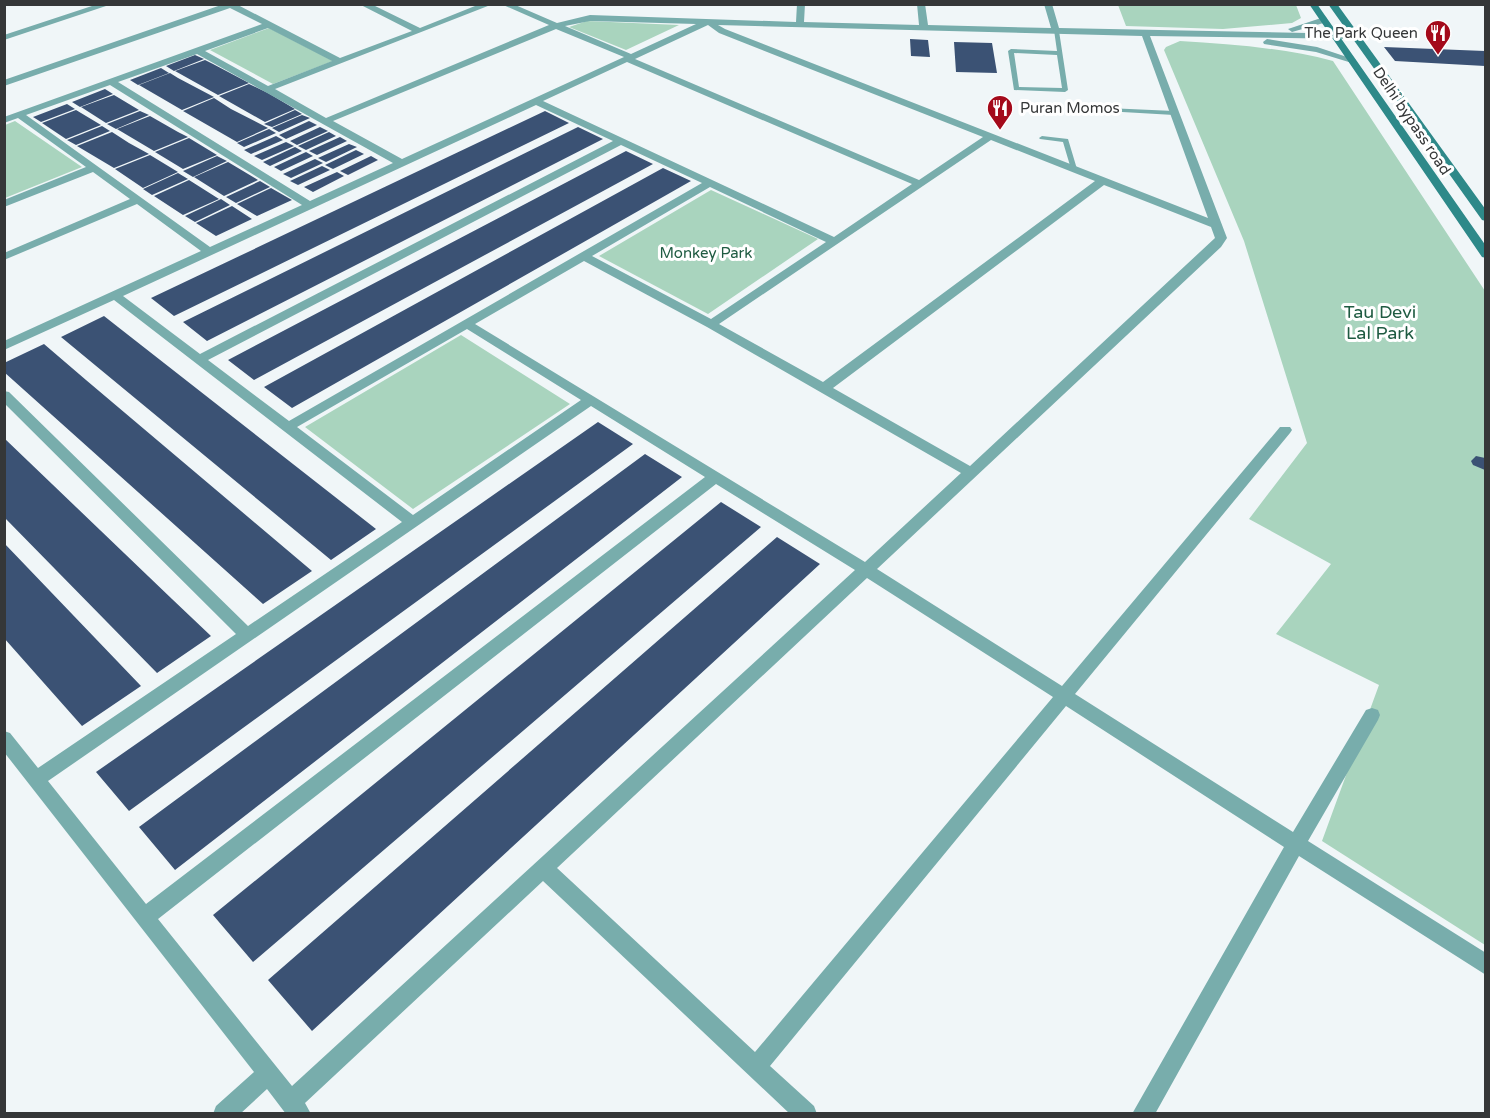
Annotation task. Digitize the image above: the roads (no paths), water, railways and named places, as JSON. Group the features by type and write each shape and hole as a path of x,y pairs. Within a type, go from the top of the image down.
{"main road":[{"name":"Delhi bypass road","path":"1313,4 1485,255"},
{"name":"Delhi bypass road","path":"1332,4 1485,218"}],"street":[{"path":"4,38 108,4"},
{"path":"363,4 420,31"},
{"path":"268,89 489,4"},
{"path":"505,4 920,184"},
{"path":"800,24 801,4"},
{"path":"921,4 924,28"},
{"path":"1048,4 1056,31"},
{"path":"4,83 230,5 341,62"},
{"path":"326,121 555,26 590,18 1357,40"},
{"path":"1249,37 1324,20"},
{"path":"4,346 708,22"},
{"path":"708,22 722,31 1216,225"},
{"path":"4,120 268,24"},
{"path":"4,738 296,1108 543,868 1217,245 1221,238 1145,33"},
{"path":"1249,37 1317,50 1352,60"},
{"path":"197,50 401,163"},
{"path":"111,81 309,205"},
{"path":"535,101 834,241"},
{"path":"20,115 210,251"},
{"path":"711,324 991,136"},
{"path":"199,359 621,141"},
{"path":"4,204 94,168"},
{"path":"824,388 1103,180"},
{"path":"288,428 710,183"},
{"path":"4,257 138,200"},
{"path":"584,256 711,324 970,472"},
{"path":"115,295 412,522"},
{"path":"467,324 865,569 1485,965"},
{"path":"4,395 247,635"},
{"path":"37,779 591,400"},
{"path":"756,1067 1285,430"},
{"path":"145,917 715,477"},
{"path":"1143,1113 1295,845 1372,715"},
{"path":"543,868 806,1113"},
{"path":"224,1113 268,1073"}],"lane":[{"path":"1056,31 1065,90 1017,89 1011,51 1059,53"},
{"path":"1107,110 1174,113"},
{"path":"1042,138 1066,140 1074,169"}],"place":[{"name":"The Park Queen","path":"1438,56"},
{"name":"Puran Momos","path":"1000,131"}],"park label":[{"name":"Monkey Park","path":"706,253"},
{"name":"Tau Devi Lal Park","path":"1380,322"}]}
